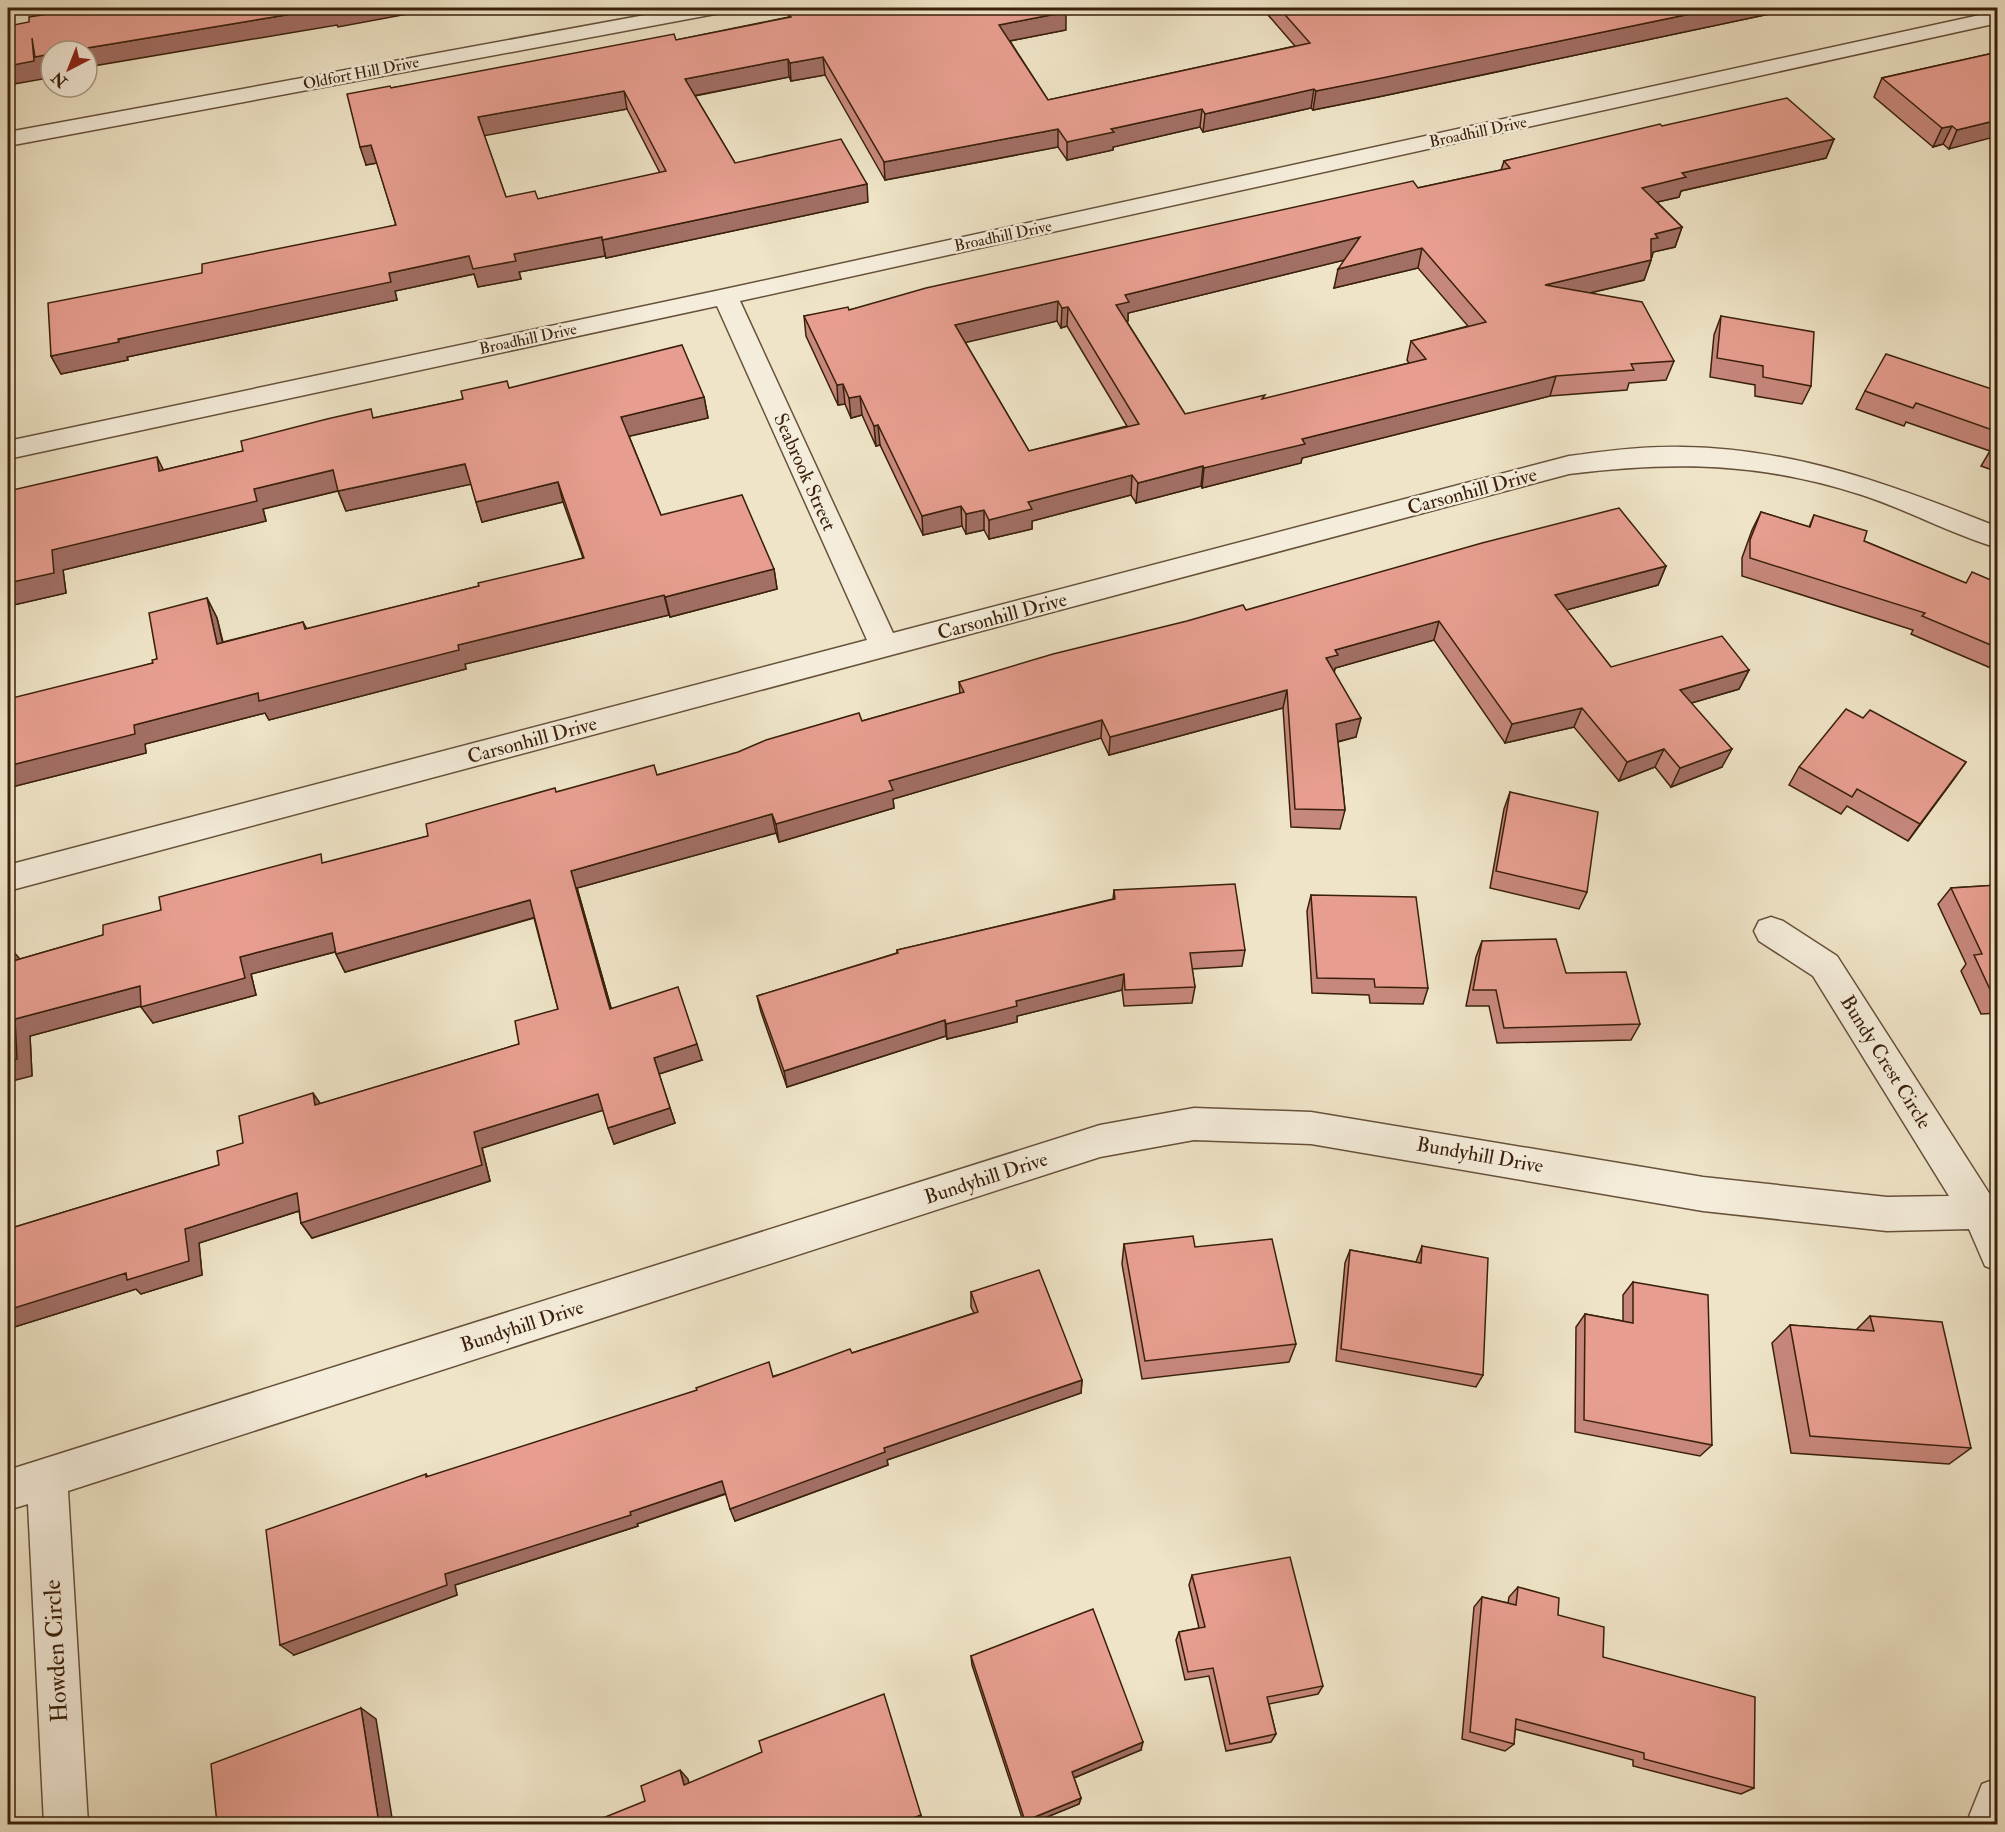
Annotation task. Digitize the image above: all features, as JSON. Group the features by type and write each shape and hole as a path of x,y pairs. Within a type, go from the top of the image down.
{"street":[{"name":"Oldfort Hill Drive","path":"8,139 715,8"},
{"name":"Broadhill Drive","path":"8,450 725,297 1998,17"},
{"name":"Seabrook Street","path":"725,297 885,647"},
{"name":"Carsonhill Drive","path":"8,878 1569,465 1635,458 1695,456 1765,462 1837,478 1898,497 1998,538"},
{"name":"Bundy Crest Circle","path":"1771,931 1825,966 1989,1210 1998,1254"},
{"name":"Bundyhill Drive","path":"8,1490 1100,1142 1194,1124 1311,1128 1703,1194 1793,1205 1887,1214 1989,1210"},
{"name":"Howden Circle","path":"47,1477 66,1824"},
{"path":"1988,1824 1998,1800"}],"building":[{"path":"86,8 328,8 99,46 99,39 39,39 39,56 35,57 32,38 34,61 8,66 8,26 29,22 29,17"},
{"path":"812,8 1063,8 1066,12 999,25 1048,100 1310,43 1279,8 1719,8 1382,78 1316,91 1314,89 1205,114 1202,109 1111,129 1114,132 1067,142 1058,129 884,162 823,57 790,63 788,59 685,79 735,163 841,139 867,184 602,240 602,237 514,254 516,261 473,269 469,256 389,273 391,282 118,339 119,342 51,356 48,303 202,273 202,264 396,225 371,145 360,147 347,94 390,86 391,88 674,34 676,40 791,17 788,12","holes":["624,91 666,171 538,199 535,191 506,197 478,117"]},
{"path":"1998,52 1998,120 1957,130 1952,126 1942,128 1882,78"},
{"path":"1787,98 1834,139 1682,173 1686,177 1642,188 1682,227 1655,234 1658,238 1651,239 1651,260 1545,285 1642,302 1674,361 1631,364 1634,370 1556,376 1302,439 1305,444 1204,468 1203,466 1138,483 1132,475 1028,502 1032,509 989,520 984,510 966,514 961,506 922,516 878,425 874,426 860,396 849,398 843,384 837,385 804,316 848,307 849,310 926,288 1413,181 1418,188 1510,168 1504,161 1660,124 1662,126","holes":["1360,237 1338,269 1422,248 1486,322 1411,341 1426,359 1262,399 1265,395 1185,414 1116,305 1129,302 1125,295","1058,301 1062,308 1068,307 1139,424 1029,451 955,325"]},
{"path":"1721,316 1814,332 1811,386 1763,377 1763,366 1717,358"},
{"path":"682,345 704,397 621,417 661,515 742,495 774,569 458,645 459,650 259,701 258,693 134,725 135,734 8,766 8,704 12,703 12,698 153,663 152,660 157,659 149,613 207,598 217,644 303,622 305,629 479,586 478,583 584,558 558,482 476,502 465,464 338,491 333,470 254,489 257,501 52,550 54,573 8,583 8,491 157,457 159,471 243,451 241,441 327,419 371,409 373,418 463,399 461,391 507,381 509,388"},
{"path":"1886,354 1998,391 1998,432 1916,403 1913,408 1865,391"},
{"path":"1998,438 1998,450 1992,448"},
{"path":"1619,508 1666,566 1555,595 1611,667 1722,636 1749,670 1680,690 1732,749 1680,768 1664,749 1627,762 1582,708 1512,724 1439,621 1335,650 1338,655 1326,658 1361,718 1336,724 1345,810 1295,809 1287,690 1110,737 1102,720 889,781 893,790 776,824 772,814 571,871 610,1009 678,987 697,1044 654,1058 670,1108 608,1128 598,1094 474,1132 482,1165 301,1223 297,1193 185,1229 189,1261 127,1280 126,1273 8,1310 8,1229 219,1165 217,1151 243,1143 239,1116 313,1093 315,1105 519,1044 515,1021 558,1009 530,900 336,954 332,933 240,957 245,978 141,1007 140,986 15,1019 17,1059 8,1062 8,951 12,950 13,961 103,935 103,925 161,910 159,897 321,854 322,863 428,836 426,824 555,788 556,792 654,765 657,775 859,713 862,721 964,692 959,682 1053,654 1243,605 1246,610 1482,543"},
{"path":"1761,512 1810,527 1814,515 1867,531 1864,541 1966,583 1972,572 1998,583 1998,648 1922,616 1925,613 1750,558 1750,540"},
{"path":"1846,709 1863,718 1870,710 1966,762 1920,824 1857,789 1852,797 1799,767"},
{"path":"1510,792 1598,812 1587,892 1496,871"},
{"path":"1235,884 1245,950 1190,953 1195,987 1125,990 1124,974 1016,1001 1017,1006 946,1024 945,1020 784,1071 757,996 898,953 897,950 1115,899 1114,890"},
{"path":"1998,885 1998,998 1994,998 1974,955 1982,954 1951,888"},
{"path":"1311,895 1416,897 1428,988 1375,987 1374,979 1317,978"},
{"path":"1556,939 1566,973 1626,972 1640,1024 1504,1028 1496,990 1473,990 1482,941"},
{"path":"1193,1236 1195,1247 1272,1239 1296,1344 1145,1361 1124,1244"},
{"path":"1422,1246 1488,1258 1483,1375 1341,1349 1350,1250 1421,1263"},
{"path":"1039,1270 1082,1380 884,1448 885,1452 730,1509 722,1481 630,1512 631,1515 445,1574 447,1585 280,1645 266,1530 426,1474 426,1477 697,1390 696,1388 769,1362 773,1377 850,1349 852,1353 978,1312 971,1292"},
{"path":"1633,1282 1708,1295 1712,1445 1584,1420 1585,1314 1633,1323"},
{"path":"1870,1316 1942,1322 1971,1448 1810,1436 1790,1325 1874,1331"},
{"path":"1290,1557 1323,1686 1267,1697 1276,1734 1230,1744 1213,1668 1188,1672 1179,1632 1205,1627 1192,1575"},
{"path":"1518,1587 1559,1598 1558,1615 1604,1627 1603,1657 1755,1697 1754,1788 1644,1759 1644,1753 1516,1719 1514,1744 1470,1732 1482,1597 1516,1605"},
{"path":"1093,1609 1143,1742 1072,1772 1081,1798 1025,1821 971,1656"},
{"path":"884,1694 921,1815 897,1824 588,1824 645,1801 641,1786 680,1770 684,1785 762,1752 759,1741"},
{"path":"361,1708 379,1824 217,1824 211,1764"}]}
